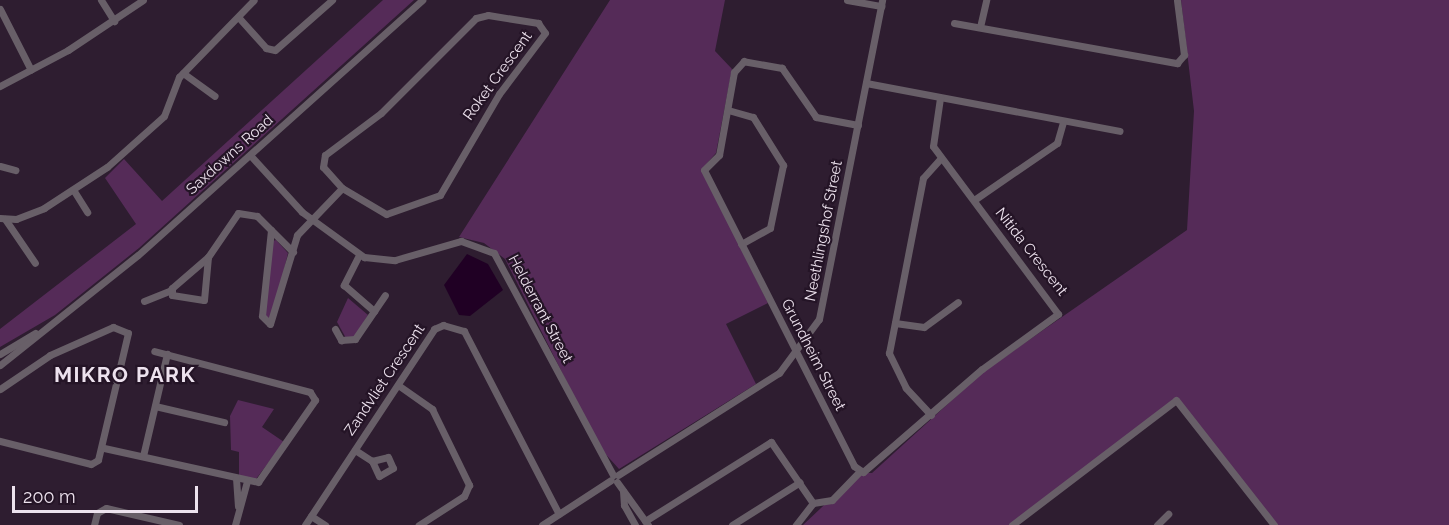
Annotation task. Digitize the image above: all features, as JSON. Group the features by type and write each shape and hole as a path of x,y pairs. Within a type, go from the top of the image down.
{"street":[{"path":"101,0 114,21"},
{"path":"0,86 114,21 143,0"},
{"path":"35,263 2,218 44,208 74,191 164,116 183,73 240,19 254,0"},
{"path":"240,19 266,48 275,50 332,0"},
{"name":"Saxdowns Road","path":"0,365 250,155 422,0"},
{"path":"847,0 882,3"},
{"path":"980,27 986,0"},
{"path":"954,23 1177,63 1184,55 1177,0"},
{"name":"Neethlingshof Street","path":"542,525 779,373 796,352 822,312 882,3"},
{"path":"0,9 31,70"},
{"name":"Roket Crescent","path":"488,15 542,26 544,36 499,94 436,198 386,214 342,188 322,166 323,157 389,105 476,18 488,15"},
{"path":"741,244 772,225 783,163 753,117 728,110 736,68 748,61 783,68 816,117 858,125"},
{"path":"183,73 215,96"},
{"path":"866,83 1119,131"},
{"name":"Nitida Crescent","path":"931,415 982,369 1058,314 941,158 931,141 940,98"},
{"name":"Grundheim Street","path":"728,110 718,155 705,166 741,244 860,471"},
{"path":"974,200 1056,143 1063,122"},
{"name":"Helderrant Street","path":"250,155 310,219 359,255 395,260 461,241 495,253 615,478 646,523"},
{"path":"796,525 813,503 832,500 860,471 871,470 931,415 906,388 890,356 923,178 941,158"},
{"path":"0,166 15,170"},
{"path":"271,230 262,316 268,324 276,319 293,252 310,219 342,188"},
{"path":"74,191 87,212"},
{"path":"144,301 171,290 208,257 240,213 256,215 293,252"},
{"path":"359,255 344,285 374,311"},
{"path":"171,290 174,296 203,301 208,257"},
{"path":"335,329 341,340 353,340 385,295"},
{"path":"895,323 924,327 958,302"},
{"name":"Saxdowns Road","path":"0,354 51,324"},
{"path":"0,389 50,355 122,326 128,340 104,448 91,464 0,441"},
{"name":"Zandvliet Crescent","path":"305,525 436,327 461,327 559,514"},
{"path":"104,448 247,481 265,476 314,402 314,394 154,351"},
{"path":"143,456 166,354"},
{"path":"398,385 432,409 470,484 466,494 419,525"},
{"path":"1012,525 1176,400 1274,525"},
{"path":"155,406 224,422"},
{"path":"646,523 768,442 777,445 813,503"},
{"path":"355,450 372,461"},
{"path":"236,478 238,506"},
{"path":"235,525 238,506 247,481"},
{"path":"732,525 800,482"},
{"path":"623,491 624,506 635,525"},
{"path":"624,506 631,501"},
{"path":"94,525 104,508 179,525"},
{"path":"1157,525 1168,514"},
{"path":"311,516 325,525"}],"shaded area":[{"path":"383,0 414,0 139,248 55,315 0,347 0,329 136,224 105,178 124,159 162,201"},
{"path":"610,0 725,0 715,51 732,69 716,153 702,169 768,303 726,324 756,384 619,469 600,448 505,259 484,243 459,237"},
{"path":"1181,0 1449,0 1449,525 1271,525 1176,402 1015,525 803,525 858,473 872,473 983,372 1187,230 1194,111"},
{"path":"276,240 288,253 272,320 265,318 269,242"},
{"path":"467,254 488,264 503,290 470,316 459,315 444,285"},
{"path":"348,298 368,315 355,336 347,340 337,322"},
{"path":"238,400 274,409 262,427 284,442 256,479 239,476 239,452 231,450 230,416"}],"district":[{"name":"MIKRO PARK","path":"125,375"}]}
